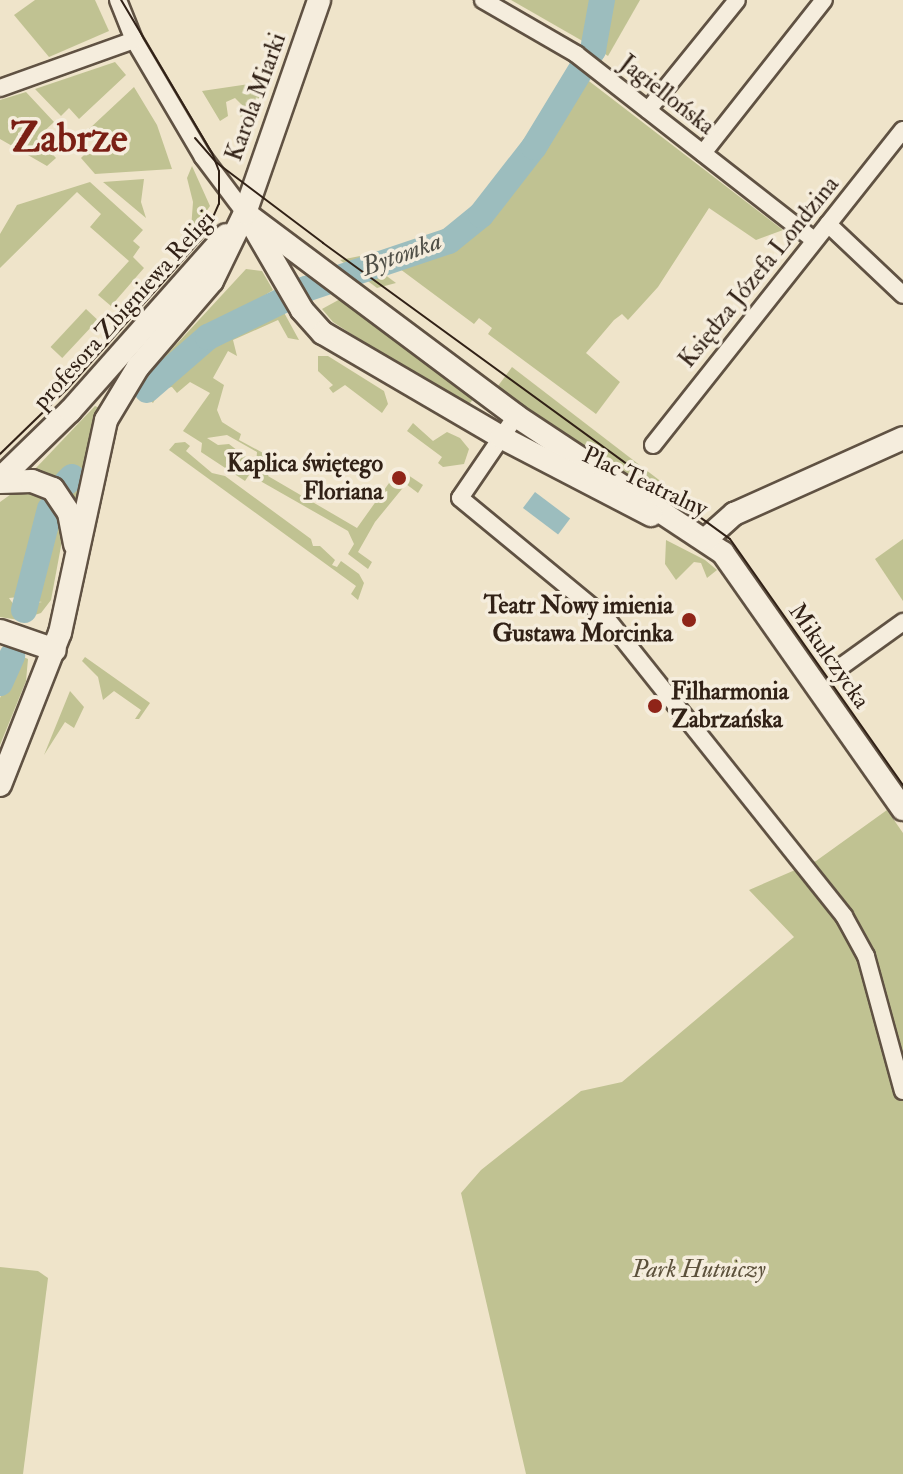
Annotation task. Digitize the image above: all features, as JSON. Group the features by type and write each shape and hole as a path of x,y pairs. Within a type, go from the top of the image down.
{"main road":[{"name":"Karola Miarki","path":"245,213 319,0"},
{"name":"Plac Teatralny","path":"245,213 516,416 706,539"},
{"name":"Plac Teatralny","path":"245,213 302,310 323,333 603,494 706,539"},
{"name":"profesora Zbigniewa Religi","path":"0,480 70,411 245,213"},
{"name":"profesora Zbigniewa Religi","path":"0,785 55,650 78,557 94,458 114,402 138,367 212,281 245,213"},
{"path":"706,539 734,514 903,438"},
{"path":"0,480 41,482 59,495 69,513 78,557"},
{"name":"Mikulczycka","path":"706,539 738,570 903,809"},
{"path":"0,631 55,650"}],"street":[{"path":"118,0 134,40 203,157 245,213"},
{"name":"Jagiellońska","path":"483,0 576,54 814,240"},
{"path":"648,110 737,0"},
{"path":"703,153 824,0"},
{"path":"0,88 134,40"},
{"name":"Księdza Józefa Londzina","path":"653,445 903,130"},
{"path":"828,224 903,295"},
{"path":"516,416 460,498 607,619 844,916 866,956 903,1091"},
{"path":"839,668 903,622"}],"green space":[{"path":"35,0 95,0 109,31 49,57 14,15"},
{"path":"511,0 593,0 589,40 586,43"},
{"path":"611,0 640,0 608,56 602,52"},
{"path":"115,62 126,75 79,119 69,108 61,116 35,89"},
{"path":"585,78 783,230 756,240 709,208 658,287 628,320 622,314 614,320 586,353 620,382 596,414 488,334 492,328 479,318 474,324 400,269 450,246 487,215"},
{"path":"256,83 264,86 250,121 240,116 242,105 235,98 226,102 228,116 220,121 202,91"},
{"path":"134,87 157,125 172,169 95,174 81,158 99,140 89,129"},
{"path":"26,92 54,122 37,138 56,158 47,166 0,139 0,100"},
{"path":"192,166 210,206 184,244 181,241 191,229 193,202 187,178"},
{"path":"144,179 141,202 146,218 103,182"},
{"path":"90,182 143,230 133,241 140,247 133,257 144,268 111,306 98,295 129,261 90,227 101,214 77,192 0,268 0,234 17,205"},
{"path":"360,256 396,283 377,288 340,260"},
{"path":"246,269 262,271 273,290 206,333 144,385 152,392 229,333 281,307 299,340 288,338 278,320 233,340 237,356 228,351 213,378 224,385 217,410 222,422 241,434 239,440 276,460 268,476 357,528 399,469 423,485 418,493 406,484 375,522 358,552 372,562 368,569 348,554 354,544 348,531 255,478 257,452 227,435 207,438 218,445 229,444 246,457 244,462 253,469 245,481 201,452 202,443 183,431 210,393 190,382 177,393 172,387 161,389 153,403 136,388"},
{"path":"342,298 475,397 466,408 333,322 322,309"},
{"path":"86,309 98,320 62,358 51,347"},
{"path":"318,356 328,356 384,391 388,404 382,413 345,385 333,393 329,388 333,385 318,371"},
{"path":"512,367 702,513 682,510 553,432 495,390"},
{"path":"95,406 102,409 75,504 35,469"},
{"path":"413,423 433,441 447,432 460,438 469,449 464,464 443,467 438,463 442,457 407,431"},
{"path":"185,442 190,446 186,451 212,473 225,476 311,539 313,546 320,546 335,560 332,565 337,567 341,561 359,574 364,583 358,600 351,594 356,586 169,450 175,443"},
{"path":"21,487 54,499 64,530 51,600 41,613 19,620 0,617 0,502","holes":["45,506 55,512 35,601 42,602 36,603 32,613 16,608 9,598 19,597"]},
{"path":"903,539 903,601 875,559"},
{"path":"666,540 705,560 717,570 707,578 701,563 694,562 676,580 665,564"},
{"path":"19,655 28,659 26,681 0,745 0,698"},
{"path":"85,657 150,703 139,719 135,719 141,710 114,691 103,700 98,677 82,661"},
{"path":"70,691 84,707 74,728 65,722 44,755"},
{"name":"Park Hutniczy","path":"887,810 903,833 903,1474 526,1474 461,1193 481,1170 581,1091 622,1082 794,937 749,890 816,861"},
{"path":"0,1267 38,1271 48,1278 23,1474 0,1474"}],"water":[{"path":"535,492 570,518 558,534 523,508"}],"waterway":[{"name":"Bytomka","path":"147,390 208,337 306,289 449,241 481,215 534,147 593,50 602,0"},
{"name":"Bytomka","path":"67,482 72,477"},
{"name":"Bytomka","path":"24,610 50,509"},
{"name":"Bytomka","path":"0,683 12,656"}],"tram line":[{"path":"0,454 67,389 205,235 219,204 219,171 212,153 121,0"},
{"path":"195,138 217,163 323,243 730,539 903,785"}],"place":[{"name":"Kaplica świętego Floriana","path":"399,478"},
{"name":"Teatr Nowy imienia Gustawa Morcinka","path":"689,620"},
{"name":"Filharmonia Zabrzańska","path":"655,706"}],"district":[{"name":"Zabrze","path":"69,139"}]}
